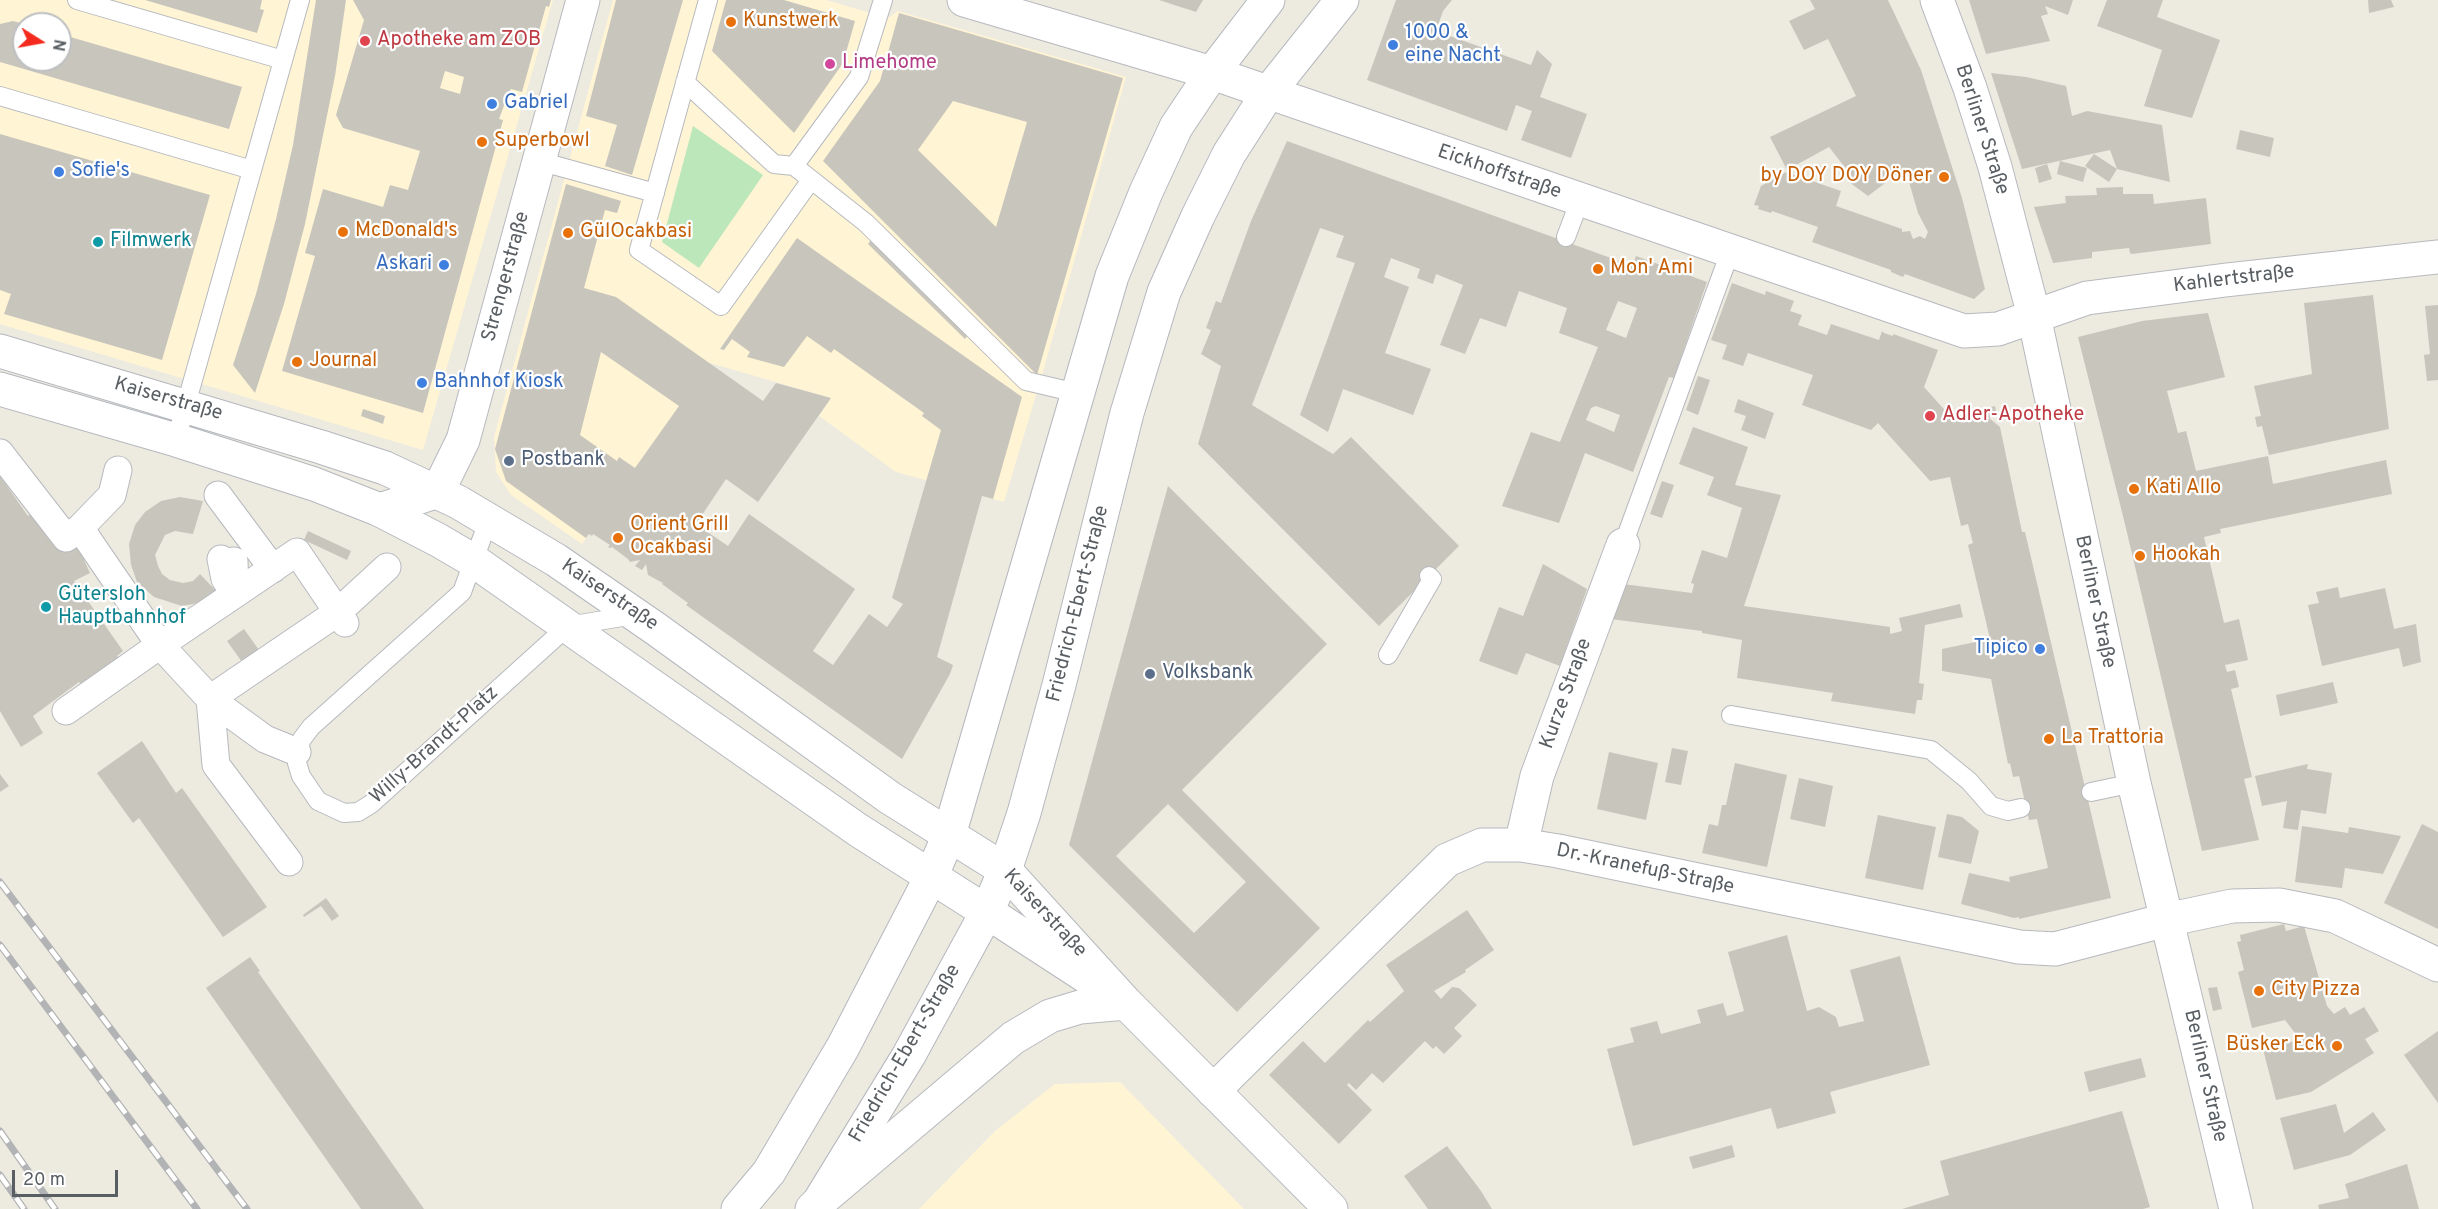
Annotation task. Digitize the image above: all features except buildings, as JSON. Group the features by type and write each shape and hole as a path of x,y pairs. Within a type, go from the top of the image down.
{"street":[{"name":"Strengerstraße","path":"438,491 463,440 584,0"},
{"name":"Eickhoffstraße","path":"964,0 1212,73 1964,331 1998,329 2034,316"},
{"path":"738,1209 769,1172 843,1047 931,877 949,835 1112,276 1146,192 1176,127 1212,73 1268,0"},
{"name":"Friedrich-Ebert-Straße","path":"815,1205 909,1055 987,912 1005,870 1024,813 1059,685 1127,413 1164,292 1229,154 1268,93 1342,0"},
{"name":"Berliner Straße","path":"1937,0 1970,88 1995,167 2034,316 2134,783 2236,1209"},
{"name":"Kahlertstraße","path":"2034,316 2087,298 2438,257"},
{"name":"Kaiserstraße","path":"0,351 186,405 385,468 438,491 556,560 891,798 1005,870 1126,1003 1321,1205"},
{"name":"Kaiserstraße","path":"0,389 176,440 314,484 380,510 474,561 848,823 1126,1003"},
{"path":"0,453 66,538 210,699 265,739 297,752"},
{"path":"66,538 112,495 118,470"},
{"path":"380,510 438,491"},
{"path":"218,495 273,568"},
{"name":"Kurze Straße","path":"1521,845 1537,776 1623,545"},
{"path":"66,711 297,552 341,618"},
{"path":"227,560 235,594"},
{"path":"210,699 341,618 387,567"},
{"path":"210,699 216,765 289,862"},
{"name":"Dr.-Kranefuß-Straße","path":"1213,1091 1447,860 1482,845 1521,845 2019,947 2055,950 2166,920 2232,906 2279,905 2335,916 2438,965"},
{"path":"815,1205 1013,1038 1050,1016 1080,1007 1126,1003"}],"lane":[{"path":"77,0 283,60"},
{"path":"176,440 300,0"},
{"path":"708,0 639,250 721,306 811,180"},
{"path":"794,166 859,77 883,0"},
{"path":"686,81 774,164 794,166 866,222 1026,381 1077,393"},
{"path":"0,96 252,171"},
{"path":"539,161 655,194"},
{"path":"1566,237 1580,200"},
{"path":"1623,545 1730,252"},
{"path":"297,752 302,739 311,727 462,592 489,519"},
{"path":"1388,655 1432,579 1429,576"},
{"path":"567,626 636,615"},
{"name":"Willy-Brandt-Platz","path":"297,752 297,763 301,776 318,801 344,813 358,812 371,804 567,626"},
{"path":"1731,715 1930,750 1969,781 1990,806 2008,811 2021,808"},
{"path":"2091,792 2134,783"}],"shaded area":[{"path":"0,0 553,0 423,450 0,324"},
{"path":"613,0 826,0 888,18 898,11 1126,77 1004,502 896,472 819,416 831,398 710,363 582,544 511,495 496,472 494,437"},
{"path":"1120,1082 1244,1209 919,1209 995,1131 1055,1084"}],"green space":[{"path":"693,126 763,175 699,268 662,242"}],"railway":[{"path":"0,882 247,1209"},
{"path":"0,945 197,1209"},
{"path":"0,1131 55,1209"},
{"path":"0,1175 24,1209"}],"place":[{"name":"Kunstwerk","path":"731,22"},
{"name":"Apotheke am ZOB","path":"365,41"},
{"name":"1000 & eine Nacht","path":"1393,45"},
{"name":"Limehome","path":"830,64"},
{"name":"Gabriel","path":"492,104"},
{"name":"Superbowl","path":"482,142"},
{"name":"Sofie's","path":"59,172"},
{"name":"by DOY DOY Döner","path":"1944,177"},
{"name":"McDonald's","path":"343,232"},
{"name":"GülOcakbasi","path":"568,233"},
{"name":"Filmwerk","path":"98,242"},
{"name":"Askari","path":"444,265"},
{"name":"Mon' Ami","path":"1598,269"},
{"name":"Journal","path":"297,362"},
{"name":"Bahnhof Kiosk","path":"422,383"},
{"name":"Adler-Apotheke","path":"1930,416"},
{"name":"Postbank","path":"509,461"},
{"name":"Kati Allo","path":"2134,489"},
{"name":"Orient Grill Ocakbasi","path":"618,538"},
{"name":"Hookah","path":"2140,556"},
{"name":"Gütersloh Hauptbahnhof","path":"46,607"},
{"name":"Tipico","path":"2040,649"},
{"name":"Volksbank","path":"1150,674"},
{"name":"La Trattoria","path":"2049,739"},
{"name":"City Pizza","path":"2259,991"},
{"name":"Büsker Eck","path":"2337,1046"}]}
